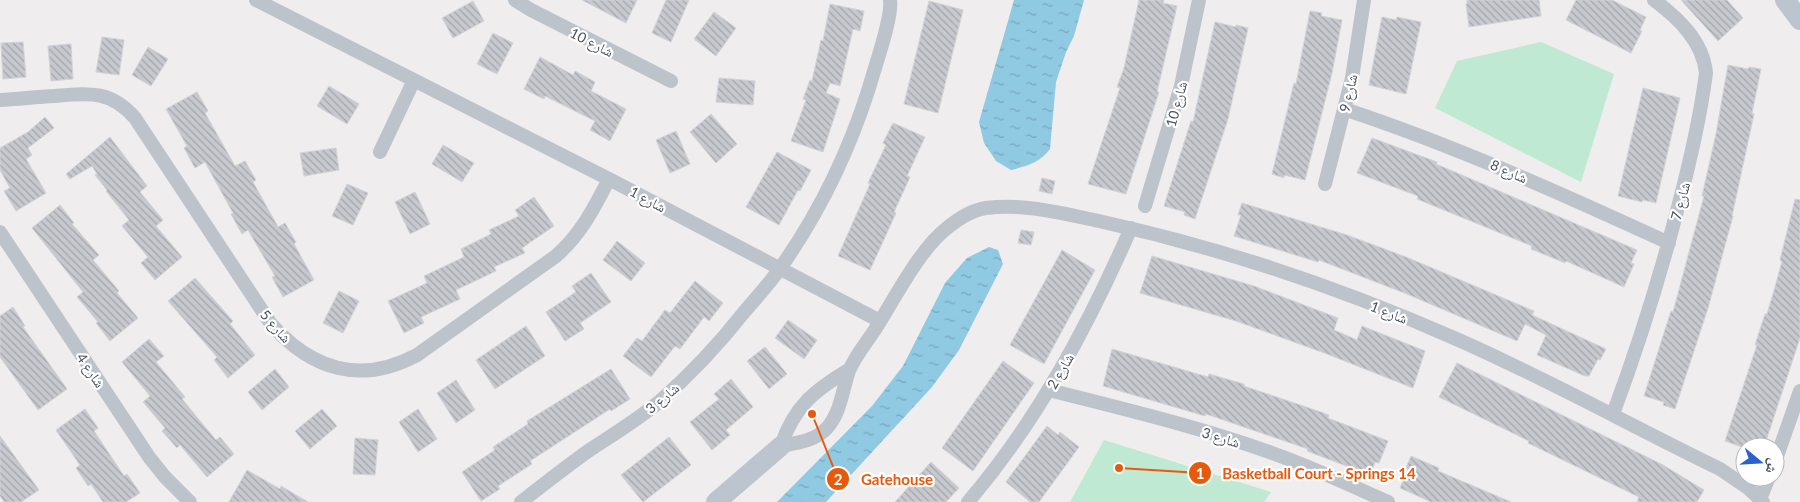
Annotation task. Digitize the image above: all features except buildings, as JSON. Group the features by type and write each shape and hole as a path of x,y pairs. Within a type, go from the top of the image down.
{"street":[{"name":"شارع 10","path":"515,0 531,10 671,81"},
{"path":"780,269 801,238 819,206 857,124 883,39 890,11 890,0"},
{"name":"شارع 10","path":"1145,206 1181,86 1199,0"},
{"name":"شارع 9","path":"1325,184 1357,48 1364,0"},
{"name":"شارع 7","path":"1612,414 1640,338 1669,243 1688,170 1706,73 1701,51 1695,40 1676,19 1654,0"},
{"path":"1785,0 1800,20"},
{"name":"شارع 1","path":"262,1 880,321 934,240 953,223 984,208 1025,208 1131,228 1270,269 1394,313 1454,338 1612,414 1735,478 1762,500"},
{"path":"380,152 414,80"},
{"name":"شارع 5","path":"0,100 89,93 110,98 120,103 136,118 270,324 299,350 316,360 352,371 386,368 402,363 417,355 556,256 572,241 585,224 609,179"},
{"name":"شارع 8","path":"1344,109 1501,167 1669,243"},
{"name":"شارع 2","path":"975,499 1049,390 1075,345 1131,228"},
{"name":"شارع 4","path":"0,232 150,457 165,477 190,502"},
{"name":"شارع 3","path":"521,502 590,450 625,428 690,374 719,344 780,269"},
{"path":"716,502 781,446 802,442 826,429 839,408 850,369 880,321"},
{"path":"781,446 786,430 793,417 803,405 833,379 850,369"},
{"name":"شارع 3","path":"1049,390 1136,413 1272,453 1339,480 1382,501"},
{"path":"1784,437 1800,391"},
{"path":"1762,500 1766,487"}],"green space":[{"path":"1541,42 1614,74 1581,182 1435,108 1457,61"},
{"path":"1104,440 1271,492 1264,502 1070,502"}],"water":[{"path":"1014,0 1084,0 1074,36 1066,52 1056,82 1050,149 1037,161 1011,170 996,161 984,143 979,122"},
{"path":"989,247 998,250 1003,264 959,350 932,387 826,502 777,502 872,406 903,366 945,283 967,258"}],"place":[{"name":"Gatehouse","path":"812,414"},
{"name":"Basketball Court - Springs 14","path":"1119,468"}]}
